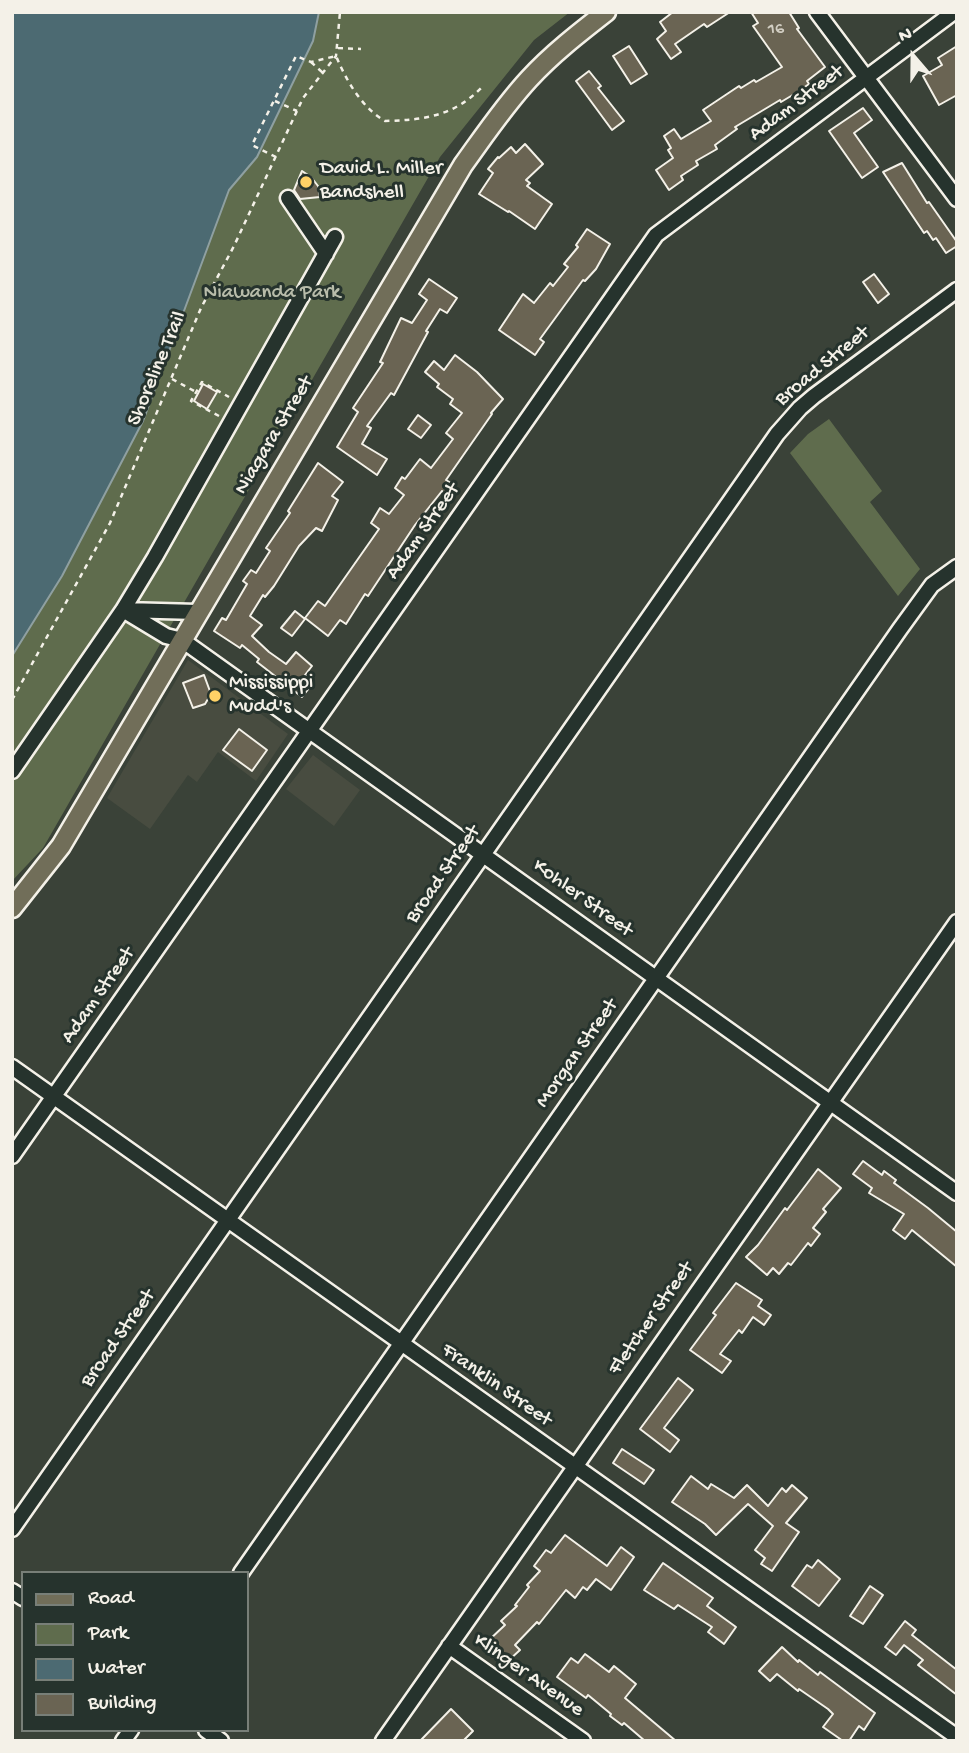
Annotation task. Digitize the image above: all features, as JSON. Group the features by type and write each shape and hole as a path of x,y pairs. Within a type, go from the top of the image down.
{"main road":[{"name":"Niagara Street","path":"12,908 61,846 463,165 530,78 557,51 606,12"}],"street":[{"path":"817,12 957,199"},
{"name":"Adam Street","path":"12,1156 656,235 954,12"},
{"path":"288,198 326,254"},
{"path":"12,771 123,610 335,237"},
{"name":"Broad Street","path":"12,1529 777,435 814,396 957,289"},
{"name":"Morgan Street","path":"243,1571 932,586 957,567"},
{"path":"123,610 197,612"},
{"name":"Kohler Street","path":"123,610 166,636 183,640 957,1193"},
{"name":"Fletcher Street","path":"383,1741 957,922"},
{"name":"Franklin Street","path":"12,1068 957,1737"},
{"name":"Klinger Avenue","path":"449,1646 583,1741"}],"path":[{"name":"Shoreline Trail","path":"12,700 110,523 201,308 234,246 297,111 310,87 336,56 340,12"},
{"path":"338,48 361,49"},
{"path":"276,158 253,145 296,56 311,62 323,73"},
{"path":"311,62 336,56 346,77 364,103 385,121 444,115 471,100 483,86"},
{"path":"275,101 297,111"},
{"path":"172,379 196,392"},
{"path":"231,422 191,401 202,382 241,404"}],"shaded area":[{"path":"188,660 288,734 256,781 218,752 197,782 188,775 150,829 107,798"},
{"path":"313,755 360,790 334,826 286,789"}],"green space":[{"name":"Niawanda Park","path":"319,12 570,12 534,40 440,157 43,848 12,881 12,656 62,576 143,421 229,190 257,157 313,41"},
{"path":"829,419 882,491 870,502 920,569 898,596 790,453 808,434"}],"water":[{"path":"12,12 319,12 313,41 257,157 229,190 143,421 62,576 12,656"}],"building":[{"path":"673,12 730,12 707,27 704,24 675,44 681,52 671,59 657,39 666,31 660,22"},
{"path":"751,12 789,12 799,28 797,29 825,67 796,93 735,127 737,129 715,145 717,149 696,161 698,165 681,176 683,180 669,190 656,170 673,158 664,136 674,129 681,139 711,121 703,110 739,86 741,88 754,80 756,82 782,67 753,26 758,23"},
{"path":"629,46 647,74 631,84 613,56"},
{"path":"957,46 957,95 939,105 923,76 942,65 938,58"},
{"path":"589,71 601,86 598,88 624,121 612,130 576,81"},
{"path":"863,108 872,120 854,133 878,167 862,178 829,131"},
{"path":"525,144 543,164 526,180 530,183 527,186 552,204 535,229 479,194 493,173 488,169 498,157 511,147 516,153"},
{"path":"902,163 927,203 929,202 957,242 957,246 946,253 936,238 933,240 927,231 924,233 883,172"},
{"name":"David L. Miller Bandshell","path":"302,171 318,186 320,197 300,199 294,190"},
{"path":"587,229 610,244 596,269 583,280 540,339 544,342 535,355 499,330 523,294 534,303 550,283 553,286 568,267 564,264 578,247 576,245"},
{"path":"874,274 889,294 878,303 863,282"},
{"path":"429,279 457,298 447,313 440,309 394,395 391,393 367,426 371,428 362,444 387,459 377,475 337,447 358,412 353,408 383,363 380,362 401,318 412,323 427,300 419,294"},
{"path":"455,355 477,372 503,399 446,480 451,483 415,525 368,596 365,594 346,624 340,620 328,636 305,618 318,601 325,606 379,529 371,523 380,508 389,514 404,495 395,488 402,477 405,479 420,459 431,468 453,439 446,433 462,413 450,404 453,399 437,387 439,384 425,372 434,361 444,370"},
{"path":"203,384 217,392 207,409 194,401"},
{"path":"418,415 431,425 421,438 408,429"},
{"path":"318,463 343,482 332,496 338,500 322,531 316,528 299,546 274,586 265,597 263,595 250,616 262,625 252,636 269,652 286,664 296,652 312,666 305,675 314,682 302,697 257,662 259,659 242,645 240,648 214,631 222,618 226,620 247,584 243,581 251,570 256,573 270,551 266,548 290,513 288,511"},
{"path":"295,611 305,619 292,636 281,628"},
{"path":"204,675 211,694 205,704 193,708 183,683"},
{"path":"239,729 267,750 252,771 223,750"},
{"path":"863,1161 882,1175 884,1171 896,1180 894,1183 957,1232 957,1267 912,1230 905,1239 893,1230 904,1214 869,1193 872,1188 853,1174"},
{"path":"818,1169 841,1188 823,1209 826,1212 813,1228 820,1234 811,1246 808,1243 791,1265 788,1263 779,1274 773,1268 767,1275 746,1257"},
{"path":"736,1283 762,1300 758,1306 771,1315 764,1325 753,1317 742,1333 739,1330 720,1354 731,1361 722,1373 690,1350"},
{"path":"678,1378 693,1390 664,1428 679,1440 670,1452 640,1429"},
{"path":"622,1449 654,1470 644,1484 613,1463"},
{"path":"691,1476 708,1489 711,1484 734,1498 747,1485 768,1506 782,1488 786,1492 792,1485 807,1498 786,1523 799,1532 772,1571 761,1564 765,1558 755,1550 773,1526 748,1504 716,1535 705,1524 672,1502"},
{"path":"565,1535 607,1566 621,1547 634,1557 611,1590 596,1579 587,1590 583,1587 575,1598 566,1590 539,1624 537,1622 515,1645 520,1650 508,1661 488,1641 505,1625 501,1621 517,1606 515,1605 529,1587 527,1585 540,1571 534,1566 546,1550 551,1553"},
{"path":"818,1560 840,1579 819,1606 792,1586 807,1565 812,1568"},
{"path":"663,1563 713,1598 707,1606 736,1627 724,1644 708,1632 712,1627 678,1605 674,1609 644,1590"},
{"path":"870,1586 883,1595 863,1624 850,1616"},
{"path":"905,1621 916,1630 912,1635 957,1670 957,1695 918,1665 923,1660 904,1645 896,1655 885,1647"},
{"path":"782,1647 798,1662 799,1660 818,1675 820,1672 875,1713 864,1730 859,1726 849,1741 843,1741 823,1727 833,1714 828,1709 799,1689 798,1691 777,1674 770,1681 759,1671"},
{"path":"585,1654 609,1672 614,1666 636,1684 625,1698 676,1741 645,1741 624,1723 622,1725 610,1716 611,1714 588,1695 586,1698 557,1677 571,1658 578,1663"},
{"path":"451,1709 473,1731 463,1741 420,1741"}],"place":[{"name":"David L. Miller Bandshell","path":"306,182"},
{"name":"Mississippi Mudd's","path":"215,696"}]}
